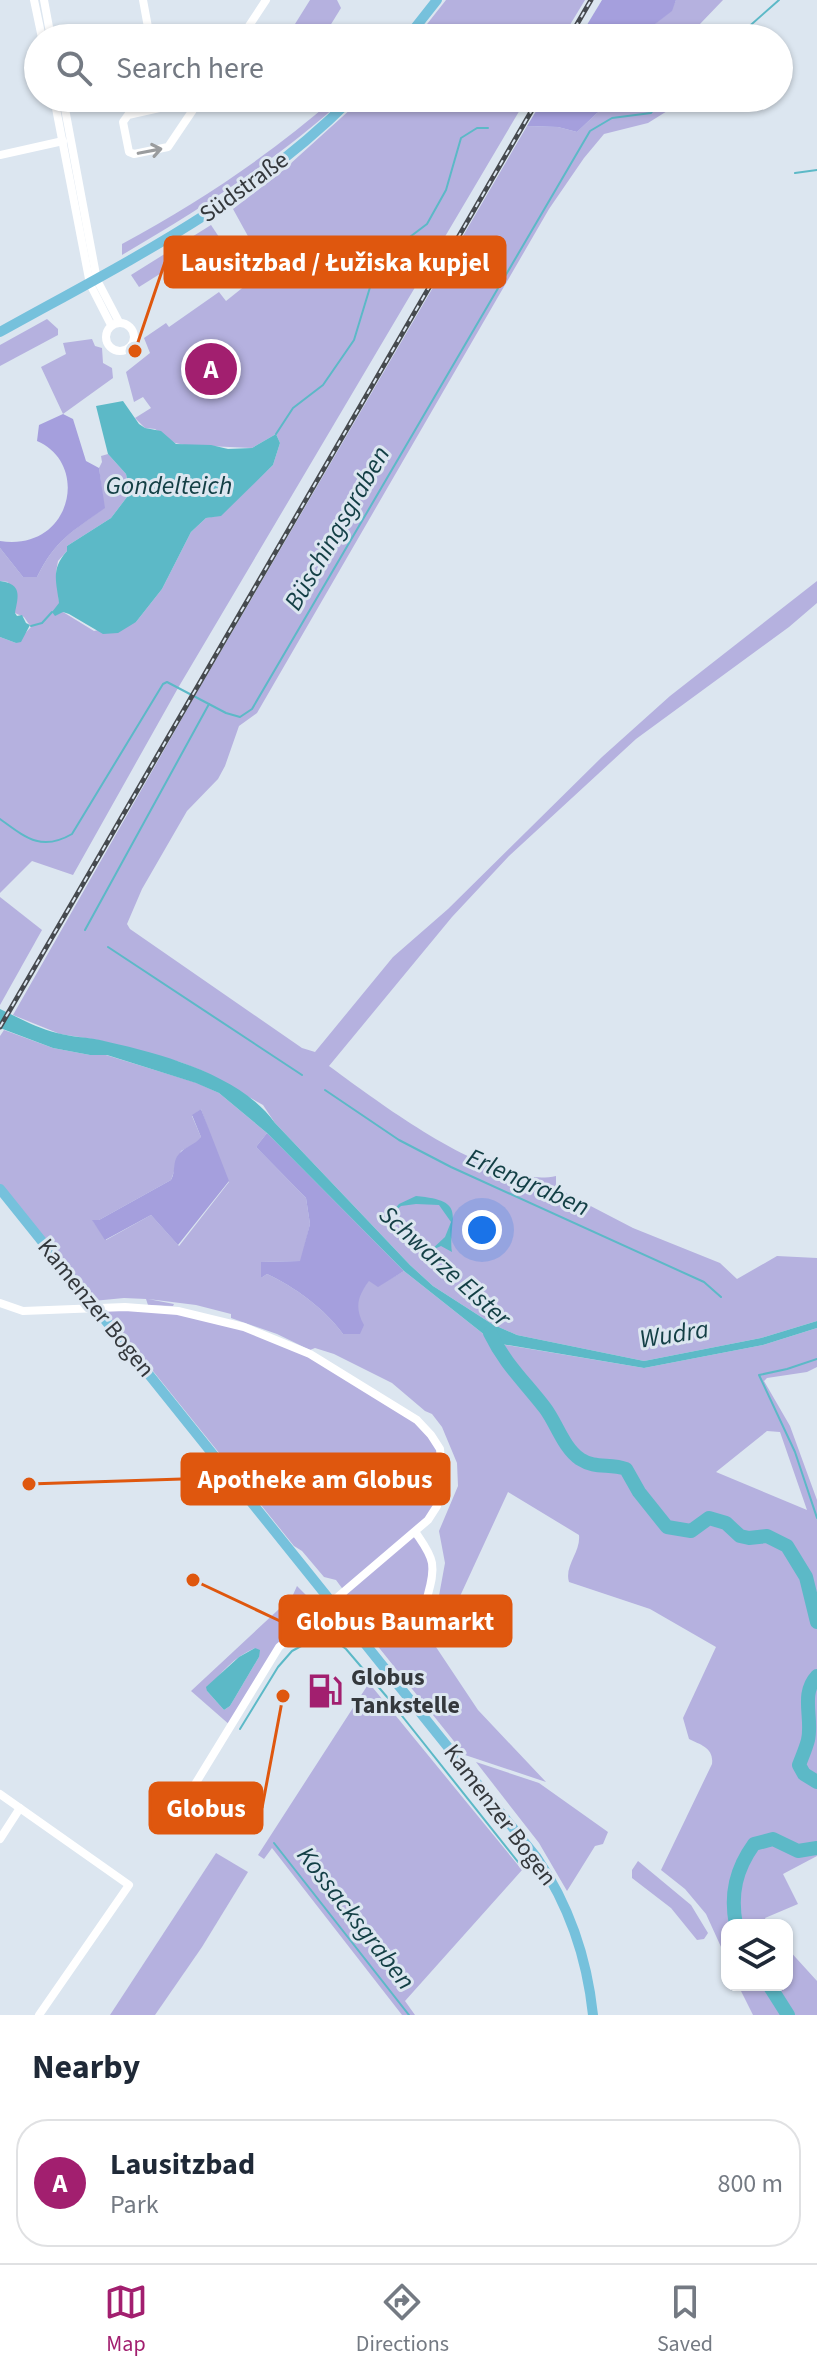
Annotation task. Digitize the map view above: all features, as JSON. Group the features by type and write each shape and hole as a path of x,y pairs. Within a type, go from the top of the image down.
{"main road":[{"path":"418,24 437,0"},
{"name":"Südstraße","path":"0,332 185,229 270,170 338,112"},
{"name":"Kamenzer Bogen","path":"0,1189 524,1839 564,1903 577,1939 593,2015"}],"street":[{"path":"34,0 39,24"},
{"path":"44,0 48,24"},
{"path":"143,0 147,24"},
{"path":"250,24 266,0"},
{"path":"57,112 93,282 115,324"},
{"path":"65,112 93,282"},
{"path":"138,112 128,115 123,122 129,152 134,154 168,147 191,112"},
{"path":"0,155 63,141"},
{"path":"135,1308 138,1298"},
{"path":"0,1303 23,1311 135,1308 209,1317 275,1338 310,1354 417,1420 440,1449 443,1483 437,1506 428,1520 279,1647 175,1817"},
{"path":"416,1533 432,1561 423,1626 428,1635"},
{"path":"0,1794 129,1885 39,2015"},
{"path":"0,1839 20,1808"}],"shaded area":[{"path":"310,0 337,0 341,8 331,24 295,24"},
{"path":"446,0 585,0 570,24 427,24"},
{"path":"602,0 676,0 672,11 655,24 587,24"},
{"path":"676,0 723,0 700,24 655,24 671,11"},
{"path":"318,112 329,112 265,163 181,220 122,255 122,244 233,177"},
{"path":"348,112 519,112 178,688 73,875 32,861 0,893 0,637 16,643 31,627 24,617 15,613 8,582 0,581 0,548 23,577 37,577 58,545 104,508 99,468 101,456 108,454 126,474 130,493 111,518 67,546 67,551 58,561 56,572 59,602 63,612 94,631 136,622 162,589 191,532 206,518 221,515 273,465 280,443 276,434 252,448 185,445 175,443 155,429 145,428 135,418 151,408 143,397 134,402 126,372 150,353 144,338 166,323 169,327 219,292 226,301 266,269 233,209 279,174"},
{"path":"536,112 599,112 577,132 558,127 527,126"},
{"path":"666,112 648,123 604,134 549,209 257,713 239,726 218,779 187,811 142,889 127,924 302,1048 315,1052 393,957 448,909 602,757 670,696 817,581 817,603 636,739 509,856 452,917 329,1066 407,1121 470,1157 501,1170 530,1177 556,1176 556,1188 633,1228 720,1263 737,1279 777,1256 817,1258 817,1321 761,1338 644,1361 517,1335 492,1324 433,1286 275,1123 263,1105 203,1071 98,1040 60,1034 13,1015 527,126 558,127 577,132 597,113"},
{"path":"211,225 219,237 139,287 131,275"},
{"path":"47,319 58,329 58,335 0,366 0,345"},
{"path":"92,339 95,346 102,348 103,363 112,368 113,378 63,414 41,367 66,354 63,343"},
{"path":"63,414 73,419 86,461 99,468 105,508 58,545 37,577 23,577 0,548 0,541 24,541 43,533 57,520 65,504 68,486 64,468 54,452 37,441 39,425"},
{"path":"0,897 42,930 0,1005"},
{"path":"4,1030 53,1048 106,1055 197,1083 219,1093 267,1133 256,1147 306,1198 310,1224 301,1261 261,1262 261,1278 267,1274 299,1292 343,1334 357,1313 358,1296 369,1280 378,1286 404,1271 500,1344 644,1368 763,1345 817,1328 817,1367 764,1381 790,1426 817,1500 817,1856 783,1874 798,1904 765,1919 721,1919 721,1947 706,1914 685,1889 661,1870 712,1764 709,1751 689,1739 683,1718 716,1647 650,1609 569,1582 569,1570 579,1535 508,1492 438,1644 432,1634 445,1563 439,1531 458,1486 457,1463 442,1427 432,1414 392,1383 334,1354 315,1348 310,1350 277,1334 231,1318 231,1314 196,1305 148,1299 174,1304 148,1305 146,1299 124,1298 93,1301 0,1189 0,1036","holes":["201,1109 229,1182 179,1246 151,1215 106,1240 93,1221 171,1180 181,1151 199,1142 201,1137 192,1116","767,1431 780,1432 807,1510 716,1472"]},
{"path":"201,1109 229,1181 178,1245 151,1215 105,1240 92,1220 99,1220 171,1180 177,1157 201,1137 192,1115"},
{"path":"267,1133 404,1271 378,1287 369,1281 359,1302 364,1325 360,1334 343,1334 299,1292 267,1274 261,1278 261,1262 300,1261 310,1224 306,1198 256,1147"},
{"path":"103,1309 178,1312 275,1338 417,1420 431,1435 443,1464 437,1505 415,1533 433,1566 422,1626 478,1710 546,1782 465,1755 352,1614 350,1599 336,1580 324,1577 294,1546"},
{"path":"297,1586 315,1612 291,1633 231,1726 191,1691 292,1597","holes":["255,1648 259,1657 230,1706 224,1710 207,1691 240,1656"]},
{"path":"369,1683 522,1870 405,2001 415,2015 402,2015 272,1848 264,1859 258,1855"},
{"path":"476,1762 539,1783 608,1832 603,1844 595,1846 567,1891 539,1843"},
{"path":"216,1853 248,1872 202,1947 155,2015 110,2015"},
{"path":"638,1861 691,1905 708,1933 704,1939 697,1940 671,1908 632,1878 632,1870"},
{"path":"793,1955 817,1981 817,2015 753,2015 741,1991 793,1991"}],"water":[{"name":"Gondelteich","path":"123,401 139,424 161,431 176,444 252,448 276,434 280,443 273,465 221,516 206,518 191,532 162,589 136,622 118,633 103,634 69,614 63,612 55,616 52,612 59,603 57,569 67,546 111,518 130,493 126,474 108,454 96,406"},
{"path":"0,581 16,588 15,613 22,615 30,625 21,642 0,637"},
{"path":"0,1009 50,1031 100,1040 171,1059 219,1078 240,1091 259,1106 433,1286 492,1324 517,1335 644,1361 761,1338 817,1321 817,1328 763,1345 644,1368 501,1344 502,1350 497,1351 486,1336 404,1271 267,1133 219,1093 107,1055 53,1048 0,1028"},
{"path":"416,1196 433,1198 450,1206 453,1220 452,1252 441,1246 430,1251 445,1237 451,1222 439,1205 401,1206 385,1220 399,1204"},
{"path":"255,1648 260,1650 259,1657 230,1706 224,1710 206,1687 239,1657"}],"waterway":[{"path":"752,24 779,0"},
{"name":"Büschingsgraben","path":"0,819 26,836 42,842 72,834 167,682 226,713 240,717 252,709 590,131 612,118 652,112"},
{"path":"276,434 293,408 323,385 354,340 378,261 427,224 446,190 461,138 477,128 488,128"},
{"name":"Büschingsgraben","path":"795,173 817,170"},
{"path":"31,626 42,623 52,612"},
{"name":"Erlengraben","path":"85,930 209,704"},
{"name":"Erlengraben","path":"108,947 302,1075"},
{"name":"Erlengraben","path":"325,1090 399,1140 451,1167 704,1282 721,1297"},
{"name":"Schwarze Elster","path":"490,1333 509,1363 545,1408 574,1454 591,1464 626,1469 639,1492 667,1527 691,1531 709,1518 726,1523 740,1536 767,1536 787,1546 806,1577 817,1622"},
{"name":"Erlengraben","path":"817,1359 759,1375 795,1452 817,1518"},
{"path":"240,1729 278,1667 292,1651 316,1638 334,1640 346,1649 387,1697 522,1867"},
{"name":"Schwarze Elster","path":"817,1676 809,1690 808,1740 799,1765 804,1774 817,1782"},
{"name":"Schwarze Elster","path":"735,1919 736,1882 754,1844 773,1839 798,1851 817,1848"},
{"name":"Kossacksgraben","path":"274,1843 409,2015"},
{"name":"Schwarze Elster","path":"773,1991 788,2015"}],"railway":[{"path":"577,24 591,0"},
{"path":"0,1027 531,112"}],"place":[{"name":"Lausitzbad / Łužiska kupjel","path":"135,351"},
{"name":"Lausitzbad","path":"211,369"},
{"name":"Apotheke am Globus","path":"29,1484"},
{"name":"Globus Baumarkt","path":"193,1580"},
{"name":"Globus Tankstelle","path":"325,1691"},
{"name":"Globus","path":"283,1696"}],"water label":[{"name":"Wudra","path":"674,1334"}]}
